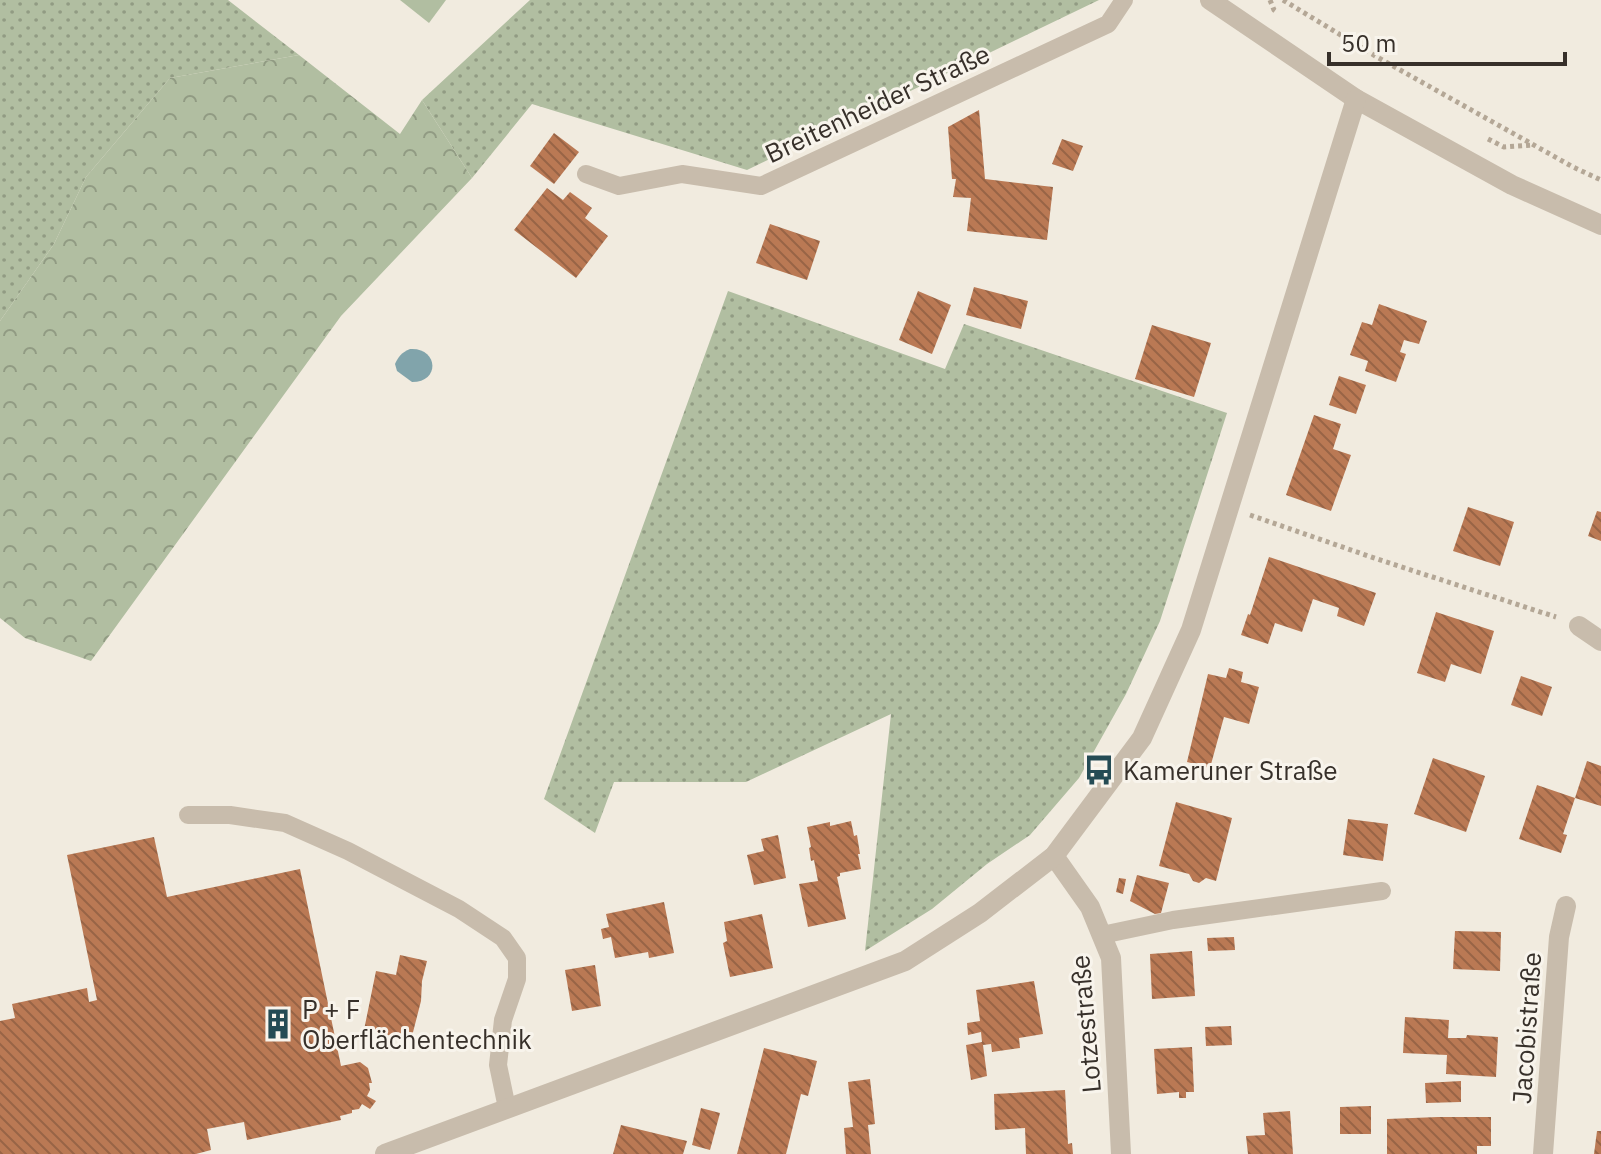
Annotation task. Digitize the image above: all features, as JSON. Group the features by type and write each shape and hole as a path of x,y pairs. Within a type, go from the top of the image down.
{"street":[{"path":"1210,0 1356,99 1512,185 1601,225"},
{"path":"385,1154 905,961 980,913 1054,856 1142,738 1191,630 1356,99"},
{"path":"1579,626 1601,641"},
{"name":"Lotzestraße","path":"1054,856 1090,907 1111,958 1121,1154"},
{"name":"Jacobistraße","path":"1543,1154 1559,937 1566,906"}],"lane":[{"name":"Breitenheider Straße","path":"586,174 619,186 682,174 761,186 1108,24 1124,0"},
{"path":"188,815 230,815 285,823 348,851 459,909 503,938 517,958 517,979 503,1020 498,1065 507,1108"},
{"path":"1102,935 1173,920 1382,891"}],"path":[{"path":"1283,0 1377,57 1601,180"},
{"path":"1479,135 1504,147 1533,144"},
{"path":"1229,507 1579,626"}],"green space":[{"path":"0,0 228,0 299,55 170,78 86,177 54,244 0,321"},
{"path":"400,0 446,0 429,23"},
{"path":"530,0 1099,0 747,170 532,104 472,178 422,100"},
{"path":"299,55 400,134 422,100 472,178 341,316 91,661 25,638 0,618 0,321 54,244 86,177 170,78"},
{"path":"728,291 945,369 964,324 1227,413 1160,621 1126,694 1079,778 1030,835 987,864 932,909 865,951 891,714 746,782 614,782 595,833 544,799"}],"water":[{"path":"410,349 426,353 431,359 428,377 412,382 397,371 397,359"}],"building":[{"path":"979,110 985,179 1053,187 1047,240 967,231 971,198 953,197 956,179 952,179 948,127"},
{"path":"554,133 579,152 554,184 530,166"},
{"path":"1062,139 1083,146 1073,171 1052,164"},
{"path":"547,188 563,200 570,192 592,208 585,218 608,236 576,278 514,230"},
{"path":"770,224 820,241 807,280 756,263"},
{"path":"974,287 1028,301 1021,329 966,315"},
{"path":"918,291 951,305 932,354 899,340"},
{"path":"1379,304 1427,321 1419,344 1404,340 1400,352 1406,354 1396,382 1365,371 1368,361 1350,355 1362,322 1372,325"},
{"path":"1152,325 1211,343 1194,397 1135,379"},
{"path":"1339,376 1366,385 1356,414 1329,405"},
{"path":"1314,415 1341,424 1333,449 1351,455 1331,511 1286,495"},
{"path":"1468,507 1514,522 1500,566 1453,551"},
{"path":"1597,511 1601,512 1601,541 1588,536"},
{"path":"1269,557 1376,593 1364,626 1337,616 1339,608 1313,599 1302,632 1275,623 1268,644 1241,635"},
{"path":"1436,612 1494,631 1481,674 1451,664 1445,682 1417,673"},
{"path":"1229,668 1243,672 1241,682 1259,687 1249,724 1224,717 1210,768 1201,766 1200,770 1194,769 1195,764 1187,762 1208,674 1226,678"},
{"path":"1521,676 1552,687 1542,716 1511,705"},
{"path":"1433,758 1485,776 1466,832 1414,814"},
{"path":"1587,761 1601,766 1601,806 1575,798"},
{"path":"1537,785 1575,798 1563,834 1567,835 1561,853 1519,839"},
{"path":"1176,802 1232,818 1216,881 1206,878 1199,883 1193,881 1189,874 1159,866"},
{"path":"1348,819 1388,824 1383,861 1343,855"},
{"path":"851,821 854,836 857,835 861,869 840,873 837,877 846,919 808,927 799,884 818,881 814,860 811,861 807,827"},
{"path":"778,835 786,878 754,885 747,855 764,851 761,839"},
{"path":"154,837 167,897 300,869 341,1066 360,1062 368,1068 372,1083 369,1083 367,1096 376,1101 370,1109 362,1104 352,1113 340,1116 341,1120 247,1140 244,1122 207,1129 211,1150 196,1154 0,1154 0,1021 15,1018 12,1004 87,988 89,1002 97,1000 67,855"},
{"path":"1137,875 1169,883 1161,913 1155,914 1130,901"},
{"path":"1119,878 1126,879 1123,894 1116,892"},
{"path":"664,902 674,953 649,958 648,952 615,958 611,937 603,939 601,929 609,927 606,914"},
{"path":"762,914 773,968 730,977 723,943 727,941 724,922"},
{"path":"1455,931 1501,932 1500,971 1453,969"},
{"path":"1234,937 1235,950 1208,951 1207,938"},
{"path":"1192,951 1195,996 1152,999 1150,954"},
{"path":"400,955 427,961 411,1040 364,1030 376,971 396,975"},
{"path":"595,965 601,1006 572,1011 565,970"},
{"path":"1034,981 1043,1034 1019,1038 1020,1048 992,1052 991,1044 983,1045 987,1076 971,1080 966,1045 982,1042 981,1032 968,1035 967,1023 980,1021 976,990"},
{"path":"1405,1017 1449,1020 1448,1038 1466,1038 1467,1035 1498,1037 1496,1077 1446,1074 1447,1055 1403,1053"},
{"path":"1231,1026 1232,1045 1206,1046 1205,1027"},
{"path":"1192,1047 1194,1092 1186,1092 1186,1098 1179,1098 1179,1092 1157,1094 1154,1049"},
{"path":"764,1048 817,1061 808,1096 801,1094 786,1154 737,1154"},
{"path":"870,1079 875,1124 868,1125 871,1154 846,1154 844,1128 853,1127 848,1082"},
{"path":"1461,1081 1461,1102 1426,1103 1425,1083"},
{"path":"1065,1090 1068,1144 1072,1143 1073,1154 1026,1154 1025,1128 995,1130 994,1094"},
{"path":"1371,1106 1371,1134 1340,1134 1340,1107"},
{"path":"701,1108 720,1113 710,1150 692,1145"},
{"path":"1290,1111 1293,1154 1248,1154 1246,1136 1265,1135 1263,1113"},
{"path":"1491,1117 1491,1146 1477,1146 1477,1154 1387,1154 1387,1119"},
{"path":"621,1125 687,1141 683,1154 613,1154"},
{"path":"1597,1131 1601,1131 1601,1154 1594,1154"}],"place":[{"name":"Kameruner Straße","path":"1099,770"},
{"name":"P + F Oberflächentechnik","path":"278,1024"}]}
